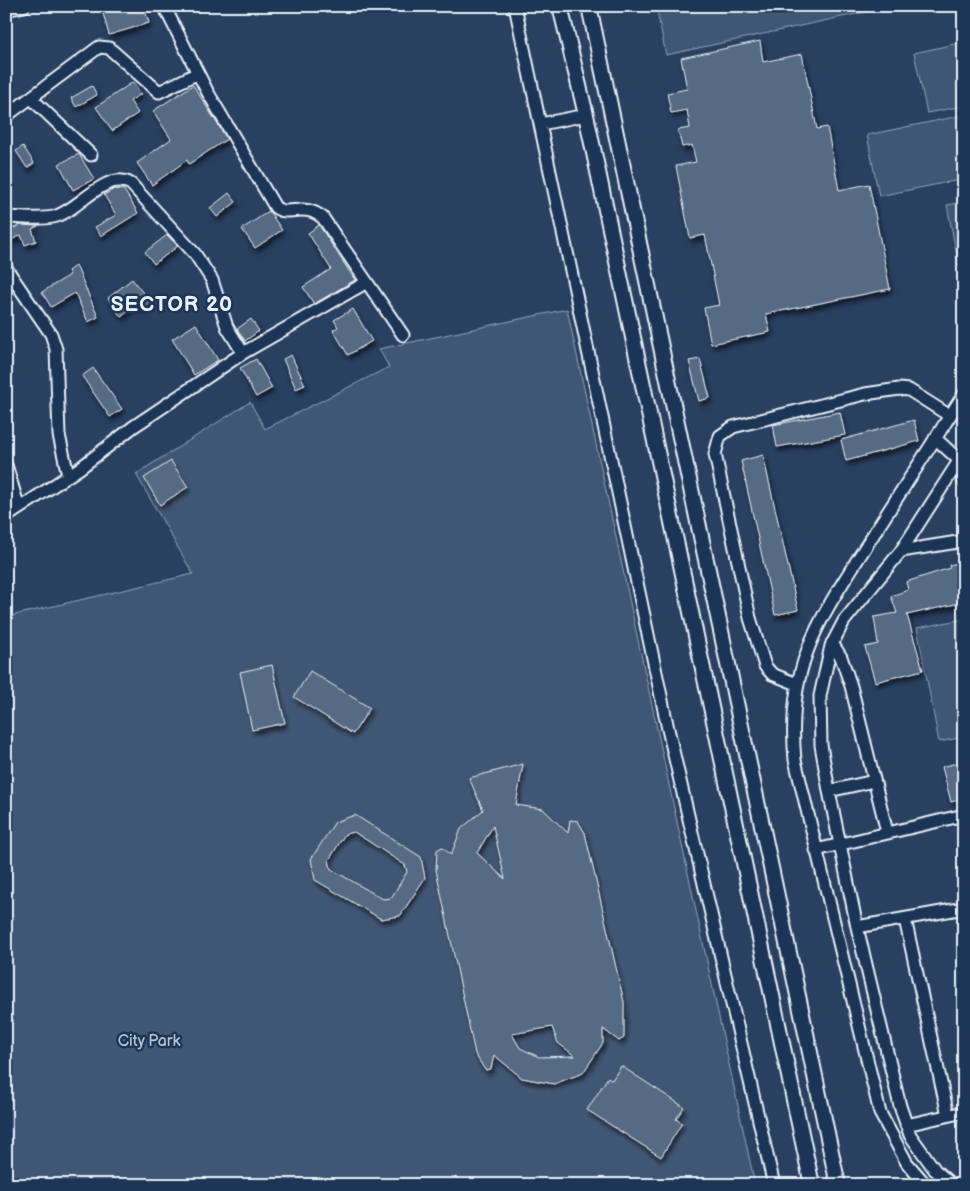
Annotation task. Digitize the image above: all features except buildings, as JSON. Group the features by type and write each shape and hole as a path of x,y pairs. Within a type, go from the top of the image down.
{"street":[{"path":"6,10 24,6"},
{"path":"164,6 198,73 275,207 283,211 306,208 316,212 323,218 402,335"},
{"path":"515,6 668,729 774,1185"},
{"path":"560,6 586,114 812,1185"},
{"path":"589,6 838,1185"},
{"path":"6,116 102,46 109,48 159,92 198,73"},
{"path":"31,98 91,155"},
{"path":"541,124 586,114"},
{"path":"6,218 54,217 112,181 124,180 131,184 195,254 212,280 227,327 243,352"},
{"path":"6,268 52,334 56,349 59,435 68,475"},
{"path":"6,518 68,475 133,426 243,352 367,282"},
{"path":"797,684 772,674 765,666 750,618 715,454 720,436 733,427 865,394 899,389 909,390 950,416"},
{"path":"926,1185 908,1163 880,1113 795,760 792,731 797,684 808,644 818,622 964,394"},
{"path":"935,438 961,457 964,482"},
{"path":"952,1185 935,1170 910,1135 906,1125 857,927 839,843 821,745 820,696 824,667 832,643 844,620 901,551 961,457"},
{"path":"6,465 20,508"},
{"path":"901,551 964,541"},
{"path":"832,643 846,668 887,832"},
{"path":"829,791 874,781"},
{"path":"816,850 839,843 964,815"},
{"path":"857,927 964,908"},
{"path":"905,919 948,1115"},
{"path":"906,1125 964,1112"}],"green space":[{"path":"656,6 893,6 666,55"},
{"path":"964,42 964,106 927,113 914,53"},
{"path":"964,115 964,179 879,196 867,135"},
{"path":"964,202 964,266 959,267 947,205"},
{"name":"City Park","path":"567,309 755,1185 6,1185 6,617 193,574 136,474 250,402 265,429 389,367 379,349"},
{"path":"964,619 964,737 939,742 917,628"}],"district":[{"name":"SECTOR 20","path":"172,304"}]}
